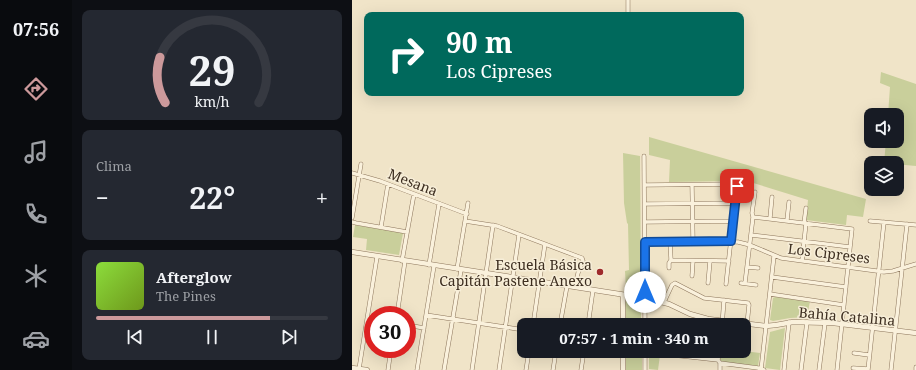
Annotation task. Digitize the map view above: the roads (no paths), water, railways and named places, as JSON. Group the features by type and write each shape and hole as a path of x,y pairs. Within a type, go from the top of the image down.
{"street":[{"path":"628,0 628,12"},
{"path":"644,156 645,318"},
{"path":"352,218 361,164"},
{"name":"Mesana","path":"352,173 388,184 466,214"},
{"path":"381,227 388,184"},
{"path":"692,184 693,241"},
{"path":"644,185 735,184 737,186 726,284"},
{"path":"745,283 755,192"},
{"path":"398,306 407,232 414,194"},
{"path":"770,218 772,197"},
{"path":"787,220 789,202"},
{"path":"444,370 453,320 468,203"},
{"path":"645,204 736,203"},
{"path":"417,370 426,315 439,204"},
{"path":"802,261 806,208"},
{"path":"753,217 852,229 837,370"},
{"path":"465,221 493,225 583,259 575,287"},
{"path":"870,221 916,225"},
{"path":"352,222 407,232"},
{"path":"645,222 734,222"},
{"path":"853,368 868,370 884,222"},
{"path":"891,370 907,224"},
{"path":"472,370 493,225"},
{"path":"499,370 519,235"},
{"path":"751,235 850,247"},
{"path":"669,268 669,263 671,260 670,241"},
{"name":"Los Cipreses","path":"645,242 731,241 750,245 784,259 890,272 916,264"},
{"path":"534,318 545,244"},
{"name":"Bahía Catalina","path":"352,252 645,298 664,302 700,318"},
{"path":"697,358 719,361 740,368 762,370 774,256"},
{"path":"369,306 377,257"},
{"path":"671,260 729,261"},
{"path":"692,276 693,261"},
{"path":"708,283 710,261"},
{"path":"747,267 758,268"},
{"path":"772,277 846,287"},
{"path":"664,302 673,283 702,297 749,303 748,318"},
{"path":"740,283 756,285"},
{"path":"561,318 567,286"},
{"path":"589,318 593,290"},
{"path":"770,294 844,305"},
{"path":"623,295 623,318"},
{"path":"722,318 724,300"},
{"path":"426,315 517,329"},
{"path":"784,370 789,322"},
{"name":"Bahía Catalina","path":"751,324 776,326 789,322 807,322 872,327 916,333"},
{"path":"801,370 807,322"},
{"path":"819,370 825,323"},
{"path":"416,327 424,328"},
{"path":"359,369 364,338"},
{"path":"854,353 870,354"},
{"path":"388,370 390,358"},
{"path":"526,370 528,358"},
{"path":"553,370 555,358"},
{"path":"581,370 583,358"},
{"path":"623,358 623,370"},
{"path":"645,358 646,370"},
{"path":"719,361 720,370"},
{"path":"352,368 367,370"}],"place":[{"name":"Escuela Básica Capitán Pastene Anexo","path":"600,272"}]}
